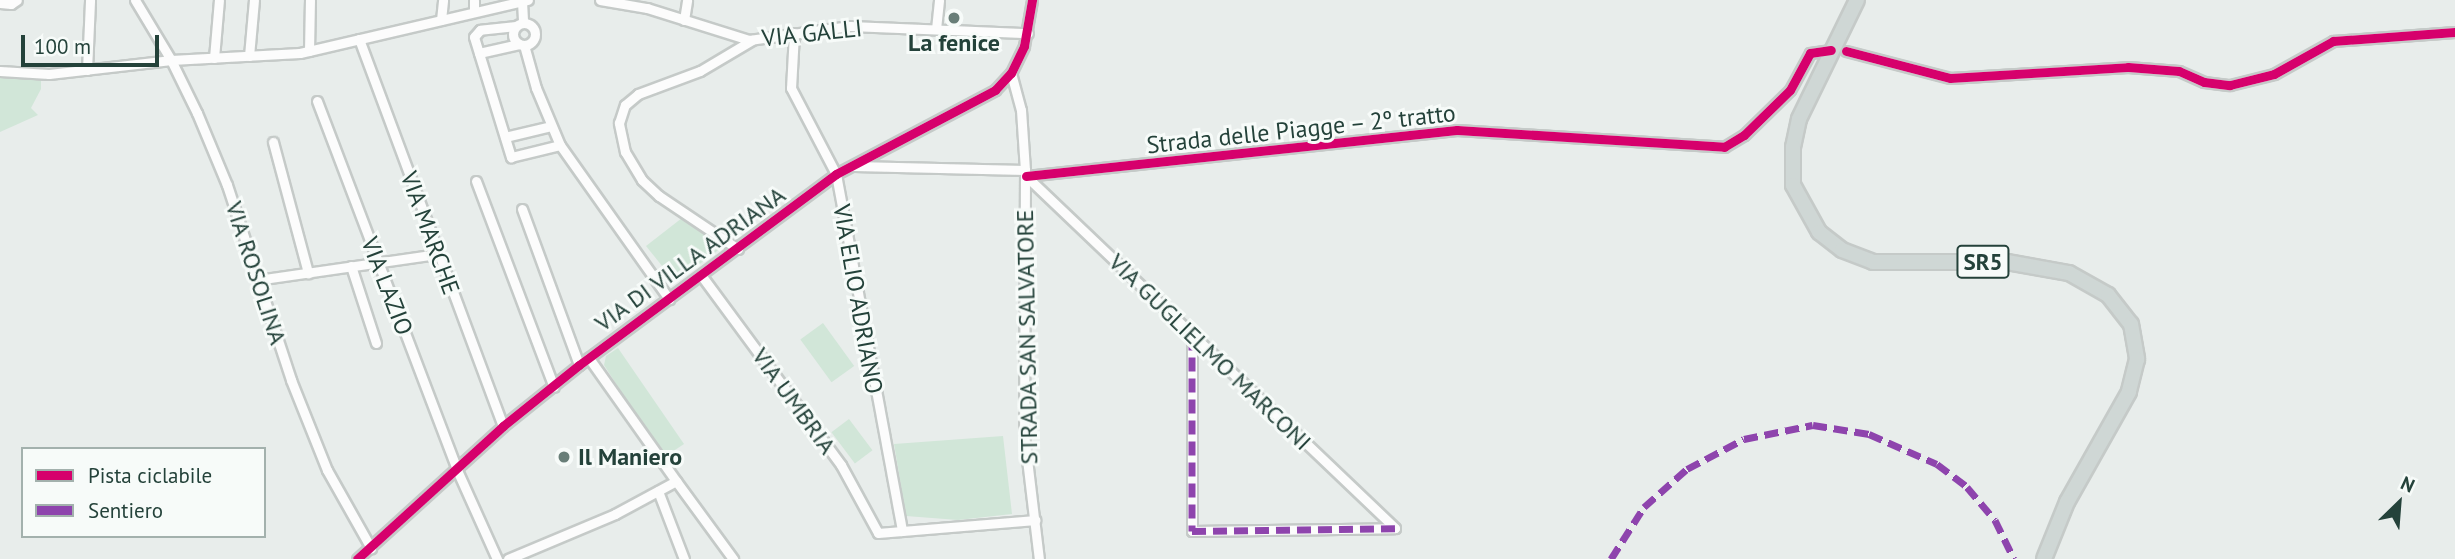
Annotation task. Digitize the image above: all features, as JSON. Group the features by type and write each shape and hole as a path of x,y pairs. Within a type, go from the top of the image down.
{"main road":[{"name":"SR5","path":"1857,0 1830,50 1799,119 1791,166 1798,198 1826,239 1856,257 1881,263 2007,262 2059,270 2101,289 2119,306 2131,324 2137,349 2129,392 2067,502 2045,559"}],"street":[{"path":"0,3 11,4 17,0"},
{"path":"87,70 90,0"},
{"name":"VIA ROSOLINA","path":"135,0 171,60 228,185 291,380 327,470 371,548"},
{"path":"214,58 219,0"},
{"path":"249,56 254,0"},
{"path":"309,51 310,0"},
{"path":"441,20 443,0"},
{"path":"474,0 474,12"},
{"path":"0,71 42,74 171,60 309,51 528,0"},
{"name":"VIA GALLI","path":"600,0 635,5 751,40 850,26 1028,33"},
{"path":"684,20 687,0"},
{"path":"936,30 939,0"},
{"name":"VIA DI VILLA ADRIANA","path":"357,559 503,426 579,365 836,174 986,96 1011,73 1028,33 1032,0"},
{"path":"522,1 520,24 513,35 522,44 560,145 668,299"},
{"path":"479,53 531,42 535,35 530,25 520,24 476,32 474,37 511,157 560,145"},
{"path":"1846,51 1950,78 2127,67 2179,71 2204,82 2230,85 2274,74 2333,41 2455,32"},
{"name":"VIA ELIO ADRIANO","path":"794,33 791,88 836,174 902,531"},
{"name":"VIA MARCHE","path":"359,39 503,426"},
{"path":"738,249 659,196 642,180 625,152 619,123 625,105 638,94 700,71 751,40"},
{"name":"Strada delle Piagge – 2º tratto","path":"1026,173 1446,131 1724,147 1744,135 1790,90 1810,53 1830,50"},
{"name":"STRADA SAN SALVATORE","path":"1011,73 1021,113 1026,173 1024,434 1040,559"},
{"name":"VIA LAZIO","path":"317,102 457,470 497,559"},
{"path":"505,137 551,126"},
{"path":"273,142 307,273"},
{"name":"VIA ELIO ADRIANO","path":"852,166 1026,173"},
{"name":"VIA GUGLIELMO MARCONI","path":"1026,173 1192,336 1395,528 1192,531 1192,336"},
{"path":"476,181 554,387"},
{"path":"522,209 579,365"},
{"path":"257,280 437,254"},
{"path":"351,267 376,343"},
{"name":"VIA UMBRIA","path":"701,275 841,465 878,533 902,531"},
{"path":"589,358 733,559"},
{"path":"509,559 615,514 676,481"},
{"path":"658,491 684,559"},
{"path":"902,531 1035,520"}],"green space":[{"path":"0,76 41,79 41,89 31,108 38,115 0,132"},
{"path":"682,218 724,246 675,282 646,246"},
{"path":"823,323 854,366 832,382 800,339"},
{"path":"618,348 684,444 663,458 604,365 606,356"},
{"path":"849,419 872,450 855,463 831,432"},
{"path":"1003,436 1012,514 958,520 906,516 894,444"}],"marked path":[{"path":"1192,336 1192,531 1395,528"},
{"path":"1611,559 1644,507 1687,469 1744,439 1813,425 1869,434 1937,464 1967,487 1995,520 2014,559"}],"cycle path":[{"path":"357,559 503,426 579,365 836,174 995,90 1011,73 1024,46 1032,0"},
{"path":"1846,51 1950,78 2128,67 2179,71 2204,82 2230,85 2274,74 2333,41 2455,32"},
{"path":"1026,176 1457,130 1724,147 1744,135 1790,90 1810,53 1831,50"}],"place":[{"name":"La fenice","path":"954,18"},
{"name":"Il Maniero","path":"564,457"}]}
